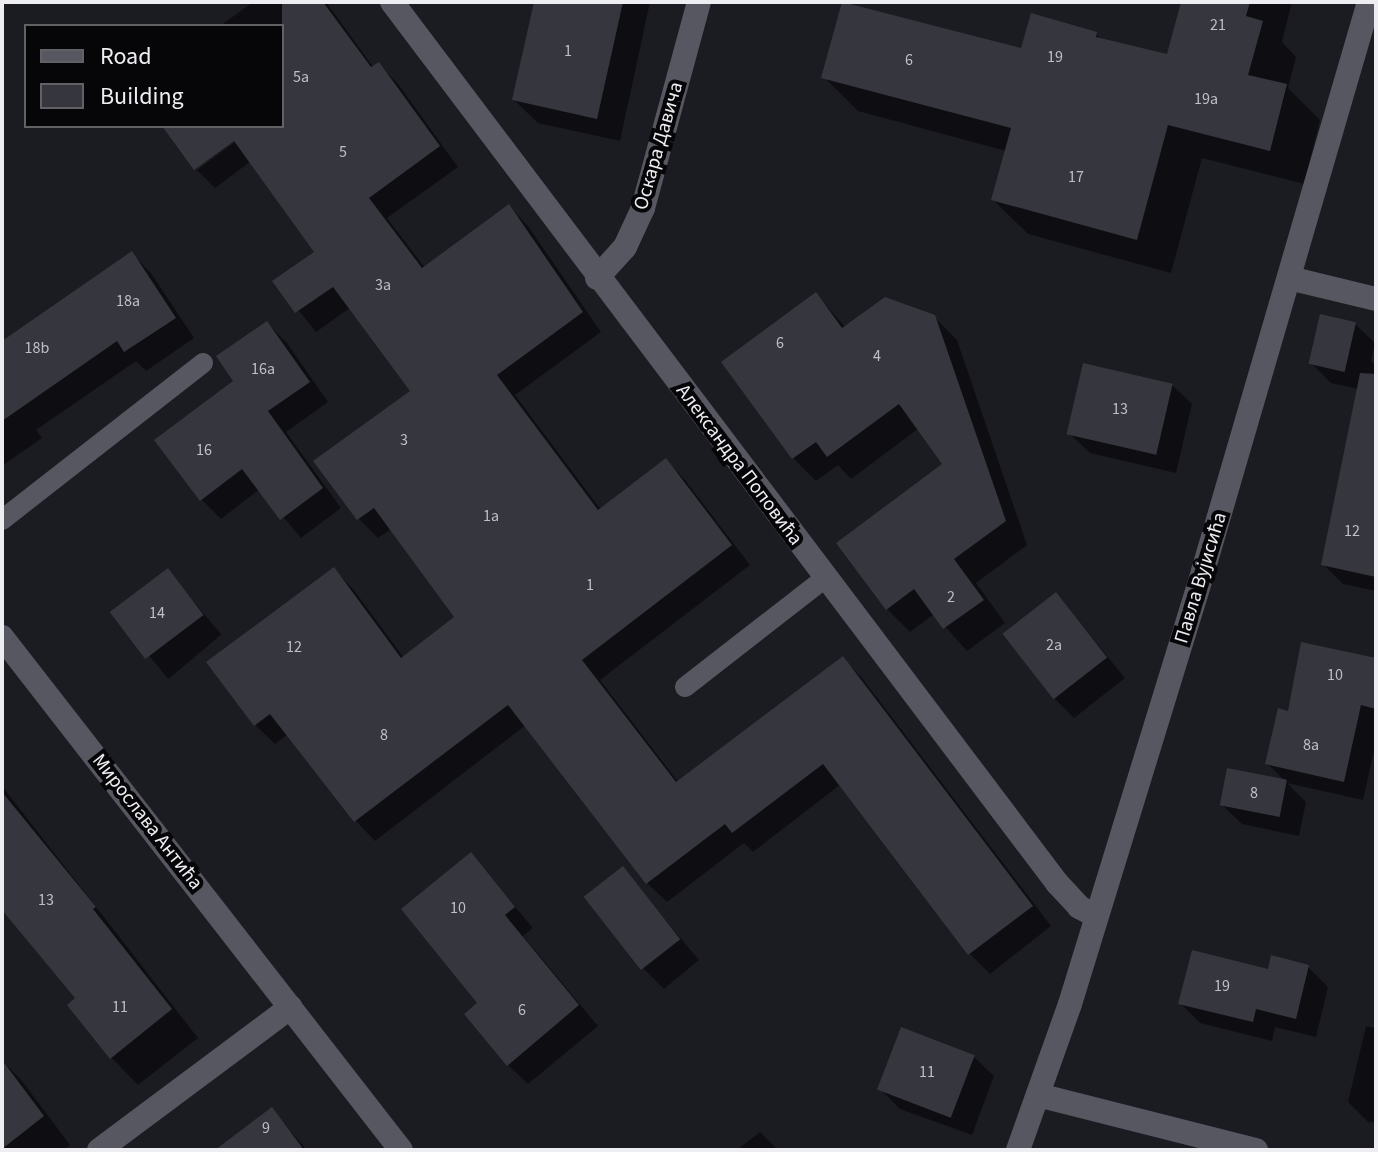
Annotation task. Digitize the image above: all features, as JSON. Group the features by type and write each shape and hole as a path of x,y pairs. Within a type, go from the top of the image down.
{"street":[{"name":"Александра Поповића","path":"392,2 597,278 1057,883 1079,907 1096,916"},
{"name":"Оскара Давича","path":"597,278 625,247 643,208 699,2"},
{"name":"Павла Вујисића","path":"1018,1150 1096,916 1369,2"},
{"path":"1289,278 1376,299"},
{"name":"Мирослава Антића","path":"2,637 401,1150"},
{"path":"99,1150 291,1007"},
{"path":"1038,1095 1256,1150"}],"lane":[{"path":"2,520 203,363"},
{"path":"685,687 825,578"}],"building":[{"path":"282,2 323,2 371,67 379,62 440,146 369,198 422,268 509,204 583,312 497,375 598,510 666,458 732,545 582,660 676,782 843,656 1033,906 968,955 823,764 732,833 725,824 646,884 508,705 354,822 270,714 254,726 206,662 334,567 401,658 454,617 374,508 357,520 313,461 410,391 333,287 295,313 272,281 314,252 234,141 194,170 163,128 284,128"},
{"path":"534,2 623,2 597,119 512,100"},
{"path":"842,2 1021,48 1031,13 1097,32 1096,37 1167,54 1181,2 1250,2 1246,16 1263,21 1248,75 1287,84 1270,151 1168,125 1137,240 991,200 1011,128 821,78"},
{"path":"132,251 176,318 124,352 117,341 2,421 2,341"},
{"path":"816,292 842,328 885,297 935,315 1006,521 954,559 984,600 943,629 914,589 886,610 836,543 942,464 899,404 827,457 816,442 792,459 721,362"},
{"path":"1320,314 1356,322 1345,372 1309,364"},
{"path":"267,321 310,382 268,411 323,488 280,520 242,469 200,501 154,440 233,381 216,356"},
{"path":"1083,363 1173,384 1156,455 1067,434"},
{"path":"1360,373 1376,374 1376,577 1321,565"},
{"path":"168,568 204,615 145,659 110,612"},
{"path":"1056,592 1107,657 1054,699 1002,634"},
{"path":"1301,642 1376,658 1376,709 1361,705 1344,782 1265,764 1278,708 1288,711"},
{"path":"1227,768 1287,780 1280,817 1220,805"},
{"path":"2,792 96,907 93,909 172,1009 110,1059 67,1005 75,998 2,910"},
{"path":"471,852 515,907 505,915 579,1005 507,1066 464,1014 477,1003 401,909"},
{"path":"623,866 680,939 641,970 584,897"},
{"path":"1192,950 1268,969 1271,955 1309,965 1296,1019 1256,1009 1253,1022 1178,1004"},
{"path":"901,1027 975,1055 951,1118 877,1090"},
{"path":"2,1060 44,1116 2,1149"},
{"path":"272,1107 304,1150 215,1150"}]}
